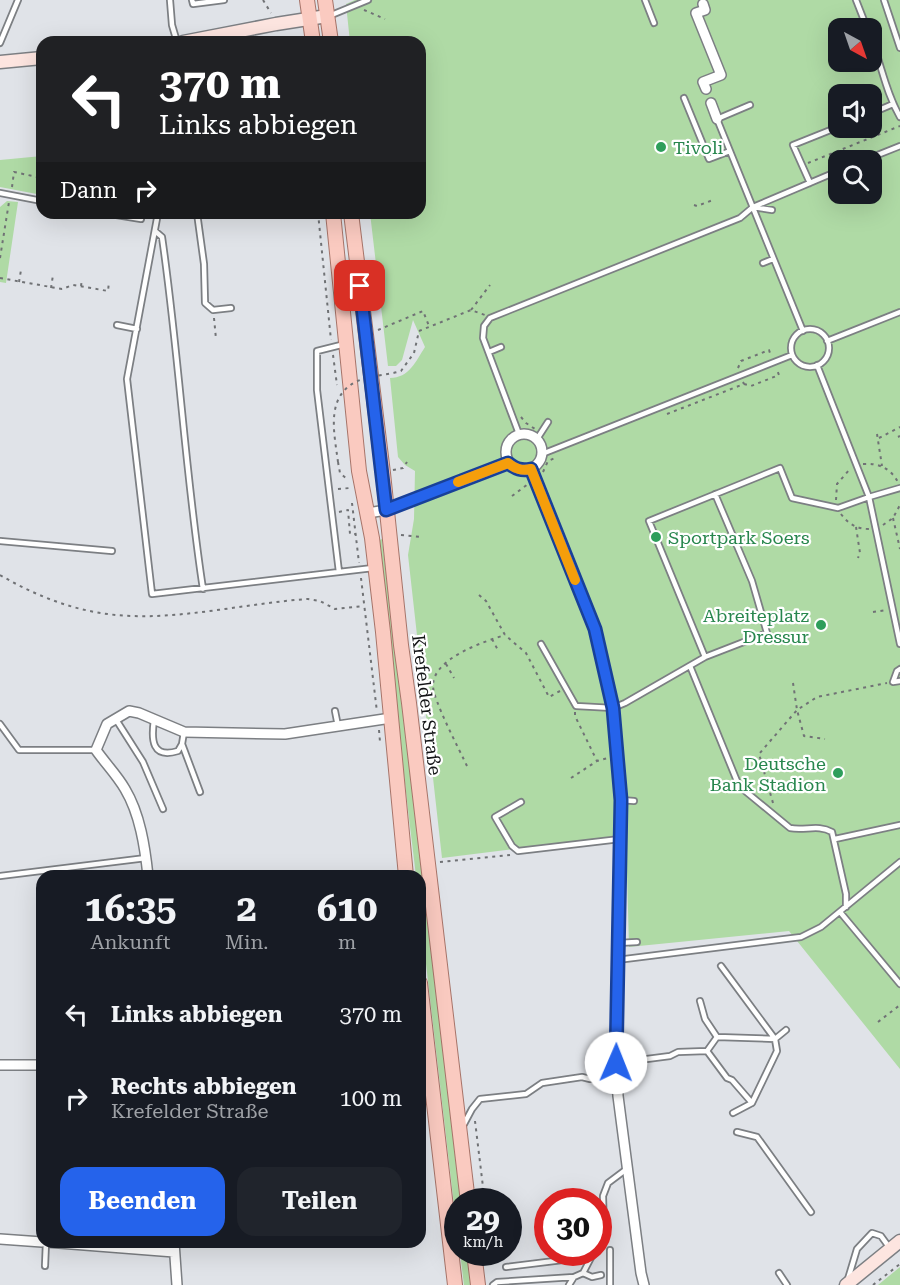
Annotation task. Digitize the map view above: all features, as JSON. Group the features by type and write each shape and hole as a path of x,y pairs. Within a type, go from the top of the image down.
{"main road":[{"path":"307,0 312,36"},
{"path":"326,0 330,36"},
{"name":"Krefelder Straße","path":"334,219 359,471 368,513 375,568 385,719 405,870"},
{"name":"Krefelder Straße","path":"352,219 466,1188"},
{"path":"426,1059 455,1285"},
{"path":"476,1266 478,1285"}],"street":[{"path":"703,4 705,10 696,13 721,75 703,82 706,90"},
{"path":"216,36 327,16"},
{"path":"0,62 36,59"},
{"path":"711,103 717,119"},
{"path":"528,434 537,439 542,454 538,463 531,469 523,471 508,463 505,455 506,446 511,439 528,434"},
{"path":"368,513 386,510 508,463"},
{"path":"531,469 595,629 613,708 621,800 616,1063 644,1285"},
{"path":"147,870 135,812 125,789 96,750 106,724 115,718 129,711 184,732 285,734 385,719"},
{"path":"0,1065 36,1065"},
{"path":"0,1239 36,1241"},
{"path":"846,1285 895,1245"},
{"path":"174,1248 177,1285"}],"lane":[{"path":"0,43 18,0"},
{"path":"170,0 175,36"},
{"path":"192,0 193,4 224,0"},
{"path":"327,16 368,0"},
{"path":"645,0 654,23"},
{"path":"856,0 863,18"},
{"path":"884,0 900,48"},
{"path":"882,72 883,82 900,117"},
{"path":"684,98 709,159 730,150"},
{"path":"882,109 893,104"},
{"path":"750,105 717,119 802,331"},
{"path":"810,183 793,145 828,131"},
{"path":"882,153 900,146"},
{"path":"519,435 483,338 484,327 490,318 740,218 753,207 828,175"},
{"path":"0,193 36,200"},
{"path":"753,207 772,210"},
{"path":"157,219 127,379 152,594 375,568"},
{"path":"198,219 204,264 205,303 213,310 231,308"},
{"path":"154,231 162,237 165,255 203,589"},
{"path":"763,263 773,259"},
{"path":"827,341 900,312"},
{"path":"117,325 137,329"},
{"path":"816,330 827,341 828,354 817,365 803,365 792,355 793,340 802,331 816,330"},
{"path":"339,572 318,390 317,351 345,344"},
{"path":"489,352 501,347"},
{"path":"542,454 792,355"},
{"path":"817,365 869,497 900,644"},
{"path":"537,439 548,422"},
{"path":"705,657 649,521 780,468 792,498 838,508 900,488"},
{"path":"541,644 576,706 613,708 705,657 767,633 752,581 715,494"},
{"path":"0,541 112,552"},
{"path":"690,666 738,786 790,828 799,830 823,827 832,832 846,894 846,907"},
{"path":"900,669 893,682 900,681"},
{"path":"336,711 338,726"},
{"path":"115,718 143,762 163,809"},
{"path":"154,720 152,735 154,744 160,752 168,754 178,751 184,732"},
{"path":"0,724 19,750 96,750"},
{"path":"182,744 200,792"},
{"path":"621,800 634,801"},
{"path":"521,802 495,817 512,846 518,851 621,839"},
{"path":"835,838 900,825"},
{"path":"49,870 146,858"},
{"path":"617,960 801,937 821,927 900,862"},
{"path":"0,876 36,872"},
{"path":"840,912 900,984"},
{"path":"617,943 637,942"},
{"path":"721,966 776,1039 777,1051 752,1103 733,1113"},
{"path":"700,1002 705,1019 717,1037"},
{"path":"717,1037 776,1039 786,1030"},
{"path":"707,1051 717,1037"},
{"path":"616,1063 670,1056 678,1052 707,1051"},
{"path":"707,1051 727,1078 732,1080 752,1103"},
{"path":"460,1131 480,1099 526,1094 542,1083 617,1075"},
{"path":"738,1132 756,1137 811,1212"},
{"path":"606,1188 608,1183 628,1168"},
{"path":"846,1285 857,1249 872,1233 895,1245"},
{"path":"45,1248 45,1266"},
{"path":"506,1267 534,1264"},
{"path":"583,1273 587,1266"},
{"path":"610,1266 610,1285"},
{"path":"492,1285 583,1273 592,1277 601,1275"},
{"path":"779,1274 787,1285"},
{"path":"569,1285 574,1276"}],"path":[{"path":"263,0 270,10"},
{"path":"353,6 385,19"},
{"path":"802,165 900,126"},
{"path":"0,258 14,172 36,176"},
{"path":"694,205 713,200"},
{"path":"19,282 21,270"},
{"path":"51,288 53,275"},
{"path":"0,278 51,288 62,289 73,285 108,291 109,282"},
{"path":"81,286 82,279"},
{"path":"339,489 350,488 349,480 340,473 338,462 333,422 338,399 356,381 401,371 414,353 419,331 471,310 490,285"},
{"path":"213,310 216,339"},
{"path":"471,310 490,318"},
{"path":"367,334 423,311 429,326"},
{"path":"738,368 741,361 769,350 779,375 751,386 744,384"},
{"path":"882,466 878,436 900,428"},
{"path":"539,477 543,475 548,461 560,456"},
{"path":"403,468 407,462"},
{"path":"512,496 532,482"},
{"path":"351,499 364,606 385,719"},
{"path":"886,524 893,518 900,505"},
{"path":"333,512 348,510 350,534 356,534"},
{"path":"893,518 900,549"},
{"path":"856,527 860,553 858,558"},
{"path":"388,536 406,534 422,537"},
{"path":"0,575 27,591 51,600 75,608 117,615 169,615 308,599 335,609 364,606"},
{"path":"479,595 486,601 505,635 525,653 549,697 566,688"},
{"path":"873,612 892,609"},
{"path":"466,766 436,700 432,686 436,672 445,663 473,646 505,635"},
{"path":"492,639 499,652"},
{"path":"445,663 454,678"},
{"path":"774,806 759,754 797,710 817,697 893,682"},
{"path":"793,683 804,736 825,739"},
{"path":"576,706 574,716 597,761"},
{"path":"571,778 597,761 618,756"},
{"path":"441,862 512,855 518,851"},
{"path":"878,1022 900,1005"},
{"path":"873,1285 900,1264"}],"green space":[{"name":"Sportpark Soers","path":"355,0 900,0 900,1069 789,931 629,947 626,835 442,858 408,555 414,519 415,471 398,457 390,378 407,372 425,347 413,320 402,360 396,366 388,366 371,219 426,219 426,36 349,36 346,4"},
{"path":"36,157 36,194 0,187 0,160"},
{"path":"7,201 18,202 6,283 0,282 0,207"},
{"path":"382,539 422,870 415,870 377,541"},
{"path":"426,908 459,1188 452,1188 426,964"},
{"path":"462,1266 469,1266 471,1285 464,1285"},
{"path":"900,1267 900,1285 878,1285"}],"slow traffic":[{"path":"458,482 508,463 523,471 531,469 575,580"}],"place":[{"name":"Tivoli","path":"661,147"},
{"name":"Sportpark Soers","path":"656,537"},
{"name":"Abreiteplatz Dressur","path":"821,625"},
{"name":"Deutsche Bank Stadion","path":"838,773"}],"route":[{"path":"360,286 386,510 508,463 523,471 531,469 595,629 613,708 621,800 616,1063"}]}
